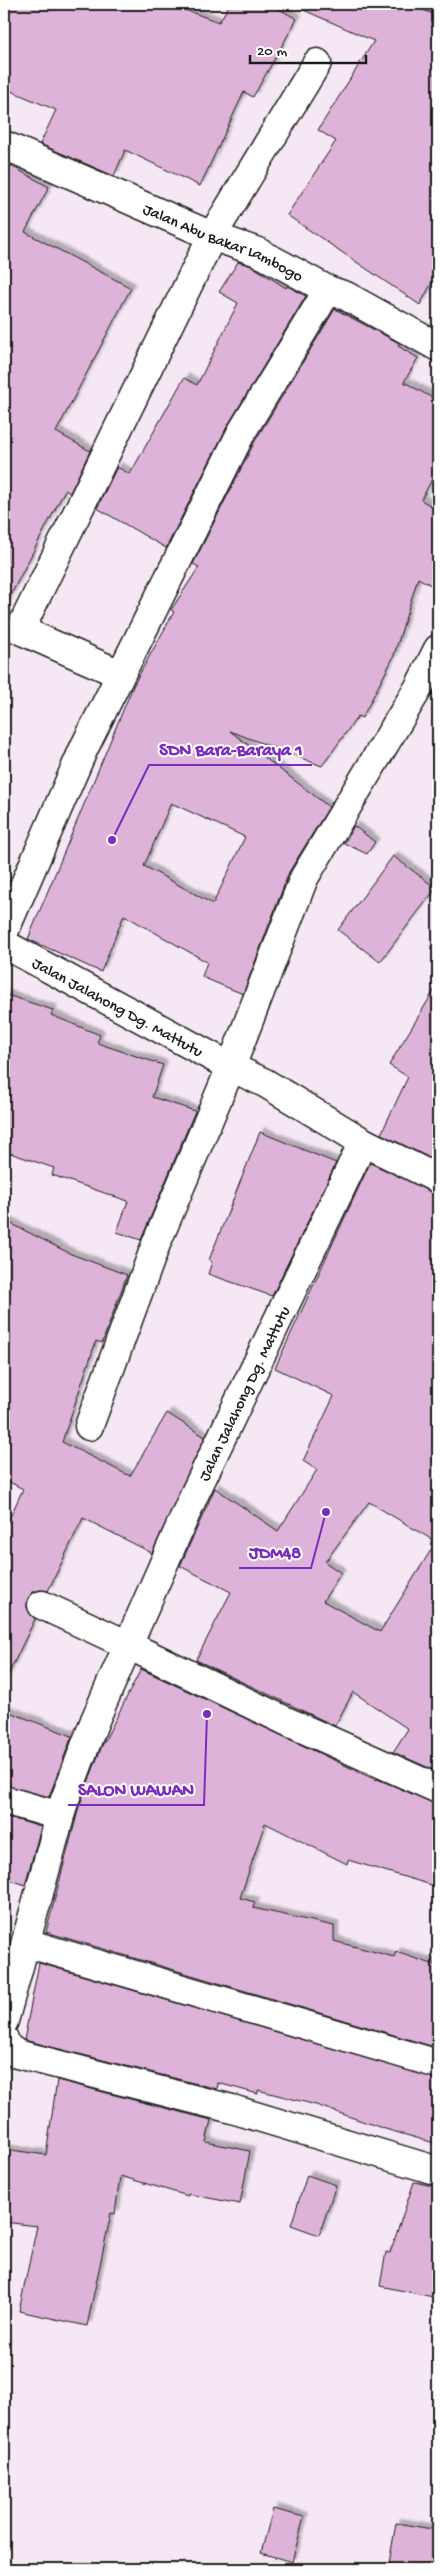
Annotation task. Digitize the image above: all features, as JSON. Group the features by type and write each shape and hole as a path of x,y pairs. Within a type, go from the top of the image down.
{"street":[{"path":"120,674 20,630 212,236 317,63"},
{"name":"Jalan Abu Bakar Lambogo","path":"4,145 212,236 258,252 328,290 346,296 438,347"},
{"path":"4,932 84,748 241,433 328,290"},
{"path":"89,1426 156,1244 231,1067 304,878 419,687 438,649"},
{"name":"Jalan Jalahong Dg. Mattutu","path":"4,944 231,1067 266,1083 363,1142 438,1179"},
{"name":"Jalan Jalahong Dg. Mattutu","path":"4,2021 60,1816 95,1720 194,1495 363,1142"},
{"path":"42,1605 286,1721 438,1789"},
{"path":"4,1800 60,1816"},
{"path":"26,1943 438,2064"},
{"path":"4,2039 6,2046 17,2054 232,2109 438,2171"}],"building":[{"path":"4,4 168,4 219,22 230,4 270,4 297,19 253,97 244,92 200,186 125,150 114,176 40,144 56,110 4,88"},
{"path":"290,4 408,4 438,16 438,271 420,305 287,215 336,141 318,130 374,41"},
{"path":"4,162 49,187 25,232 131,288 56,432 90,451 70,493 65,490 4,608"},
{"path":"238,262 252,266 286,288 287,286 306,296 228,425 166,548 97,508 117,467 130,474 184,378 197,385 238,303 219,292"},
{"path":"335,309 399,343 398,346 418,358 404,382 438,401 438,468 421,500 438,510 438,589 418,578 393,658 362,718 358,716 322,766 230,731 329,807 289,872 243,994 202,977 207,962 124,915 101,972 28,939 134,684 174,612 171,610 199,567 193,564 255,441","holes":["171,803 245,837 213,904 144,866"]},
{"path":"354,826 375,842 367,854 344,843"},
{"path":"393,856 436,888 380,962 338,930"},
{"path":"438,984 438,1162 381,1134 408,1077 389,1065"},
{"path":"4,994 53,1010 51,1015 100,1035 97,1043 163,1065 152,1097 195,1111 141,1240 117,1232 128,1201 52,1175 54,1168 4,1151"},
{"path":"260,1132 336,1163 272,1296 208,1274 212,1262 209,1260"},
{"path":"370,1163 438,1194 438,1772 393,1752 408,1729 353,1692 335,1726 196,1660 231,1592 180,1566 215,1488 278,1531 317,1470 303,1461 334,1396 275,1368","holes":["369,1502 436,1542 380,1632 323,1601 341,1573 325,1562"]},
{"path":"4,1220 71,1254 127,1275 102,1343 96,1341 62,1442 130,1476 167,1413 205,1437 152,1553 83,1518 48,1591 40,1590 33,1592 28,1598 27,1607 35,1619 4,1683 4,1530 23,1489 4,1479"},
{"path":"141,1669 376,1780 438,1804 438,1887 348,1860 347,1864 265,1823 240,1898 255,1902 253,1908 334,1926 334,1941 394,1957 396,1952 438,1966 438,2048 46,1932 79,1807 101,1748"},
{"path":"4,1710 72,1736 49,1797 4,1785"},
{"path":"4,1816 41,1827 25,1885 4,1878"},
{"path":"39,1963 438,2079 438,2144 385,2129 316,2105 258,2090 258,2094 218,2083 217,2089 24,2040"},
{"path":"57,2080 211,2120 206,2142 250,2151 240,2204 188,2194 188,2196 120,2176 115,2214 111,2213 87,2326 19,2311 37,2226 4,2222 4,2149 46,2155"},
{"path":"307,2175 336,2185 319,2235 291,2225"},
{"path":"414,2182 438,2187 438,2298 380,2286 386,2252 390,2253"},
{"path":"273,2509 304,2517 292,2562 261,2553"},
{"path":"396,2523 438,2530 438,2569 388,2569"}],"place":[{"name":"SDN Bara-Baraya 1","path":"112,840"},
{"name":"JDM48","path":"326,1512"},
{"name":"SALON WAWAN","path":"207,1714"}]}
